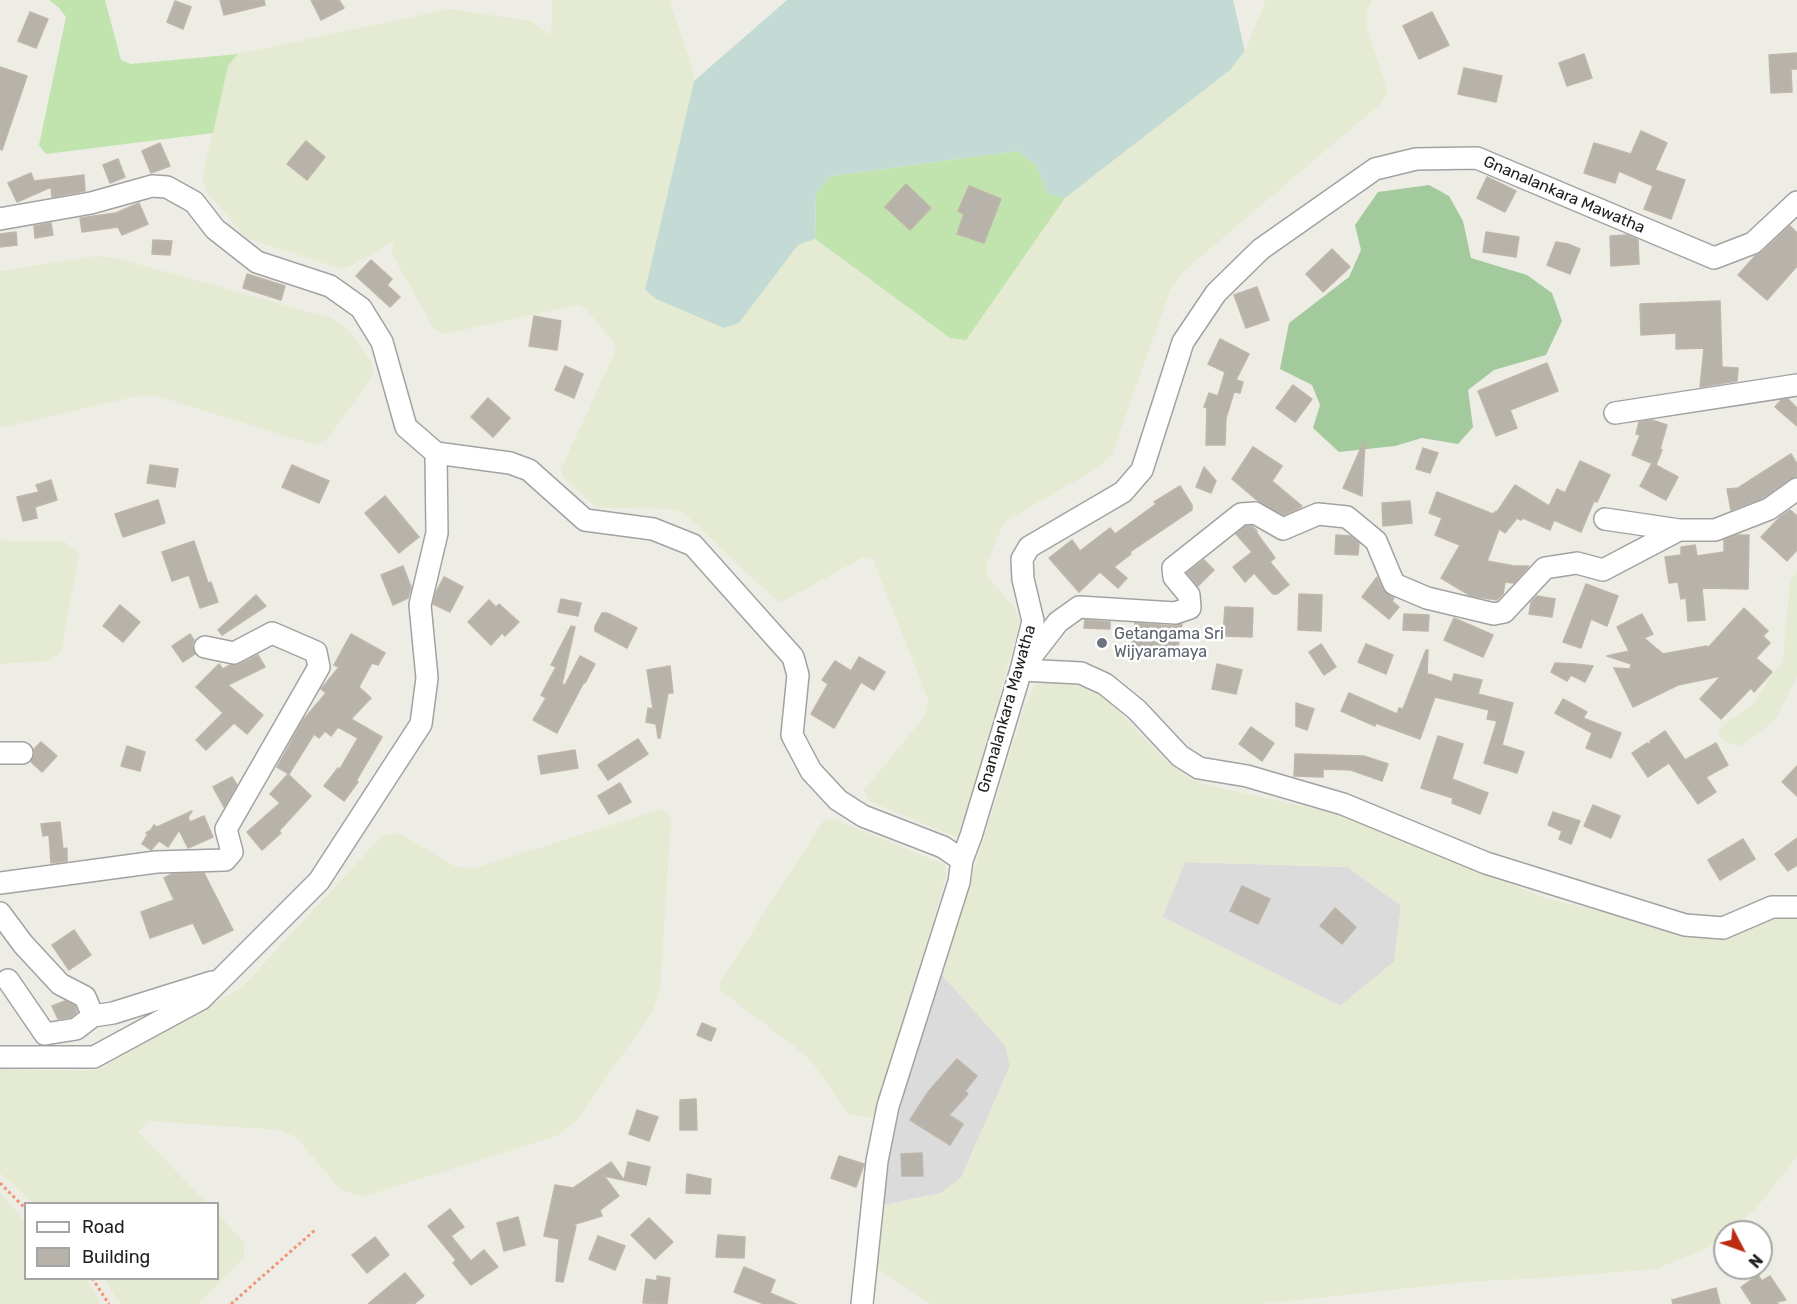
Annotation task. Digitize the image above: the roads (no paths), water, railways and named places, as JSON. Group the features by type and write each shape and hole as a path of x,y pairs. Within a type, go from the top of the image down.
{"street":[{"name":"Gnanalankara Mawatha","path":"862,1304 877,1161 888,1106 959,882 962,860 1021,670 1033,621 1023,579 1022,559 1029,547 1123,492 1142,470 1183,342 1216,292 1262,249 1375,169 1416,159 1477,158 1714,258 1754,243 1797,202"},
{"path":"0,219 91,203 152,186 167,187 194,202 215,229 257,262 330,286 361,308 382,342 406,427 436,453 510,463 530,470 585,520 653,529 693,545 793,657 798,675 792,735 811,771 838,800 863,816 943,847 962,860"},
{"path":"1615,413 1797,385"},
{"path":"0,1057 94,1056 201,999 319,881 421,724 427,678 420,605 436,533 436,453"},
{"path":"1605,519 1679,530 1715,530 1769,509 1797,489"},
{"path":"1021,670 1058,622 1079,607 1175,613 1190,608 1189,595 1174,577 1173,568 1241,514 1254,513 1283,529 1318,514 1347,517 1376,541 1394,584 1427,598 1494,614 1504,612 1545,568 1577,563 1603,570 1679,530"},
{"path":"0,883 156,862 225,860 232,852 226,828 319,667 316,652 272,633 234,653 205,647"},
{"path":"1021,670 1081,673 1105,684 1137,710 1180,756 1199,768 1247,776 1343,804 1486,863 1685,925 1723,928 1772,907 1797,907"},
{"path":"0,753 22,753"},
{"path":"0,913 23,944 60,984 85,997 93,1016"},
{"path":"8,980 45,1034 76,1029 93,1016 113,1013 222,980"}],"place":[{"name":"Getangama Sri Wijyaramaya","path":"1102,643"}]}
